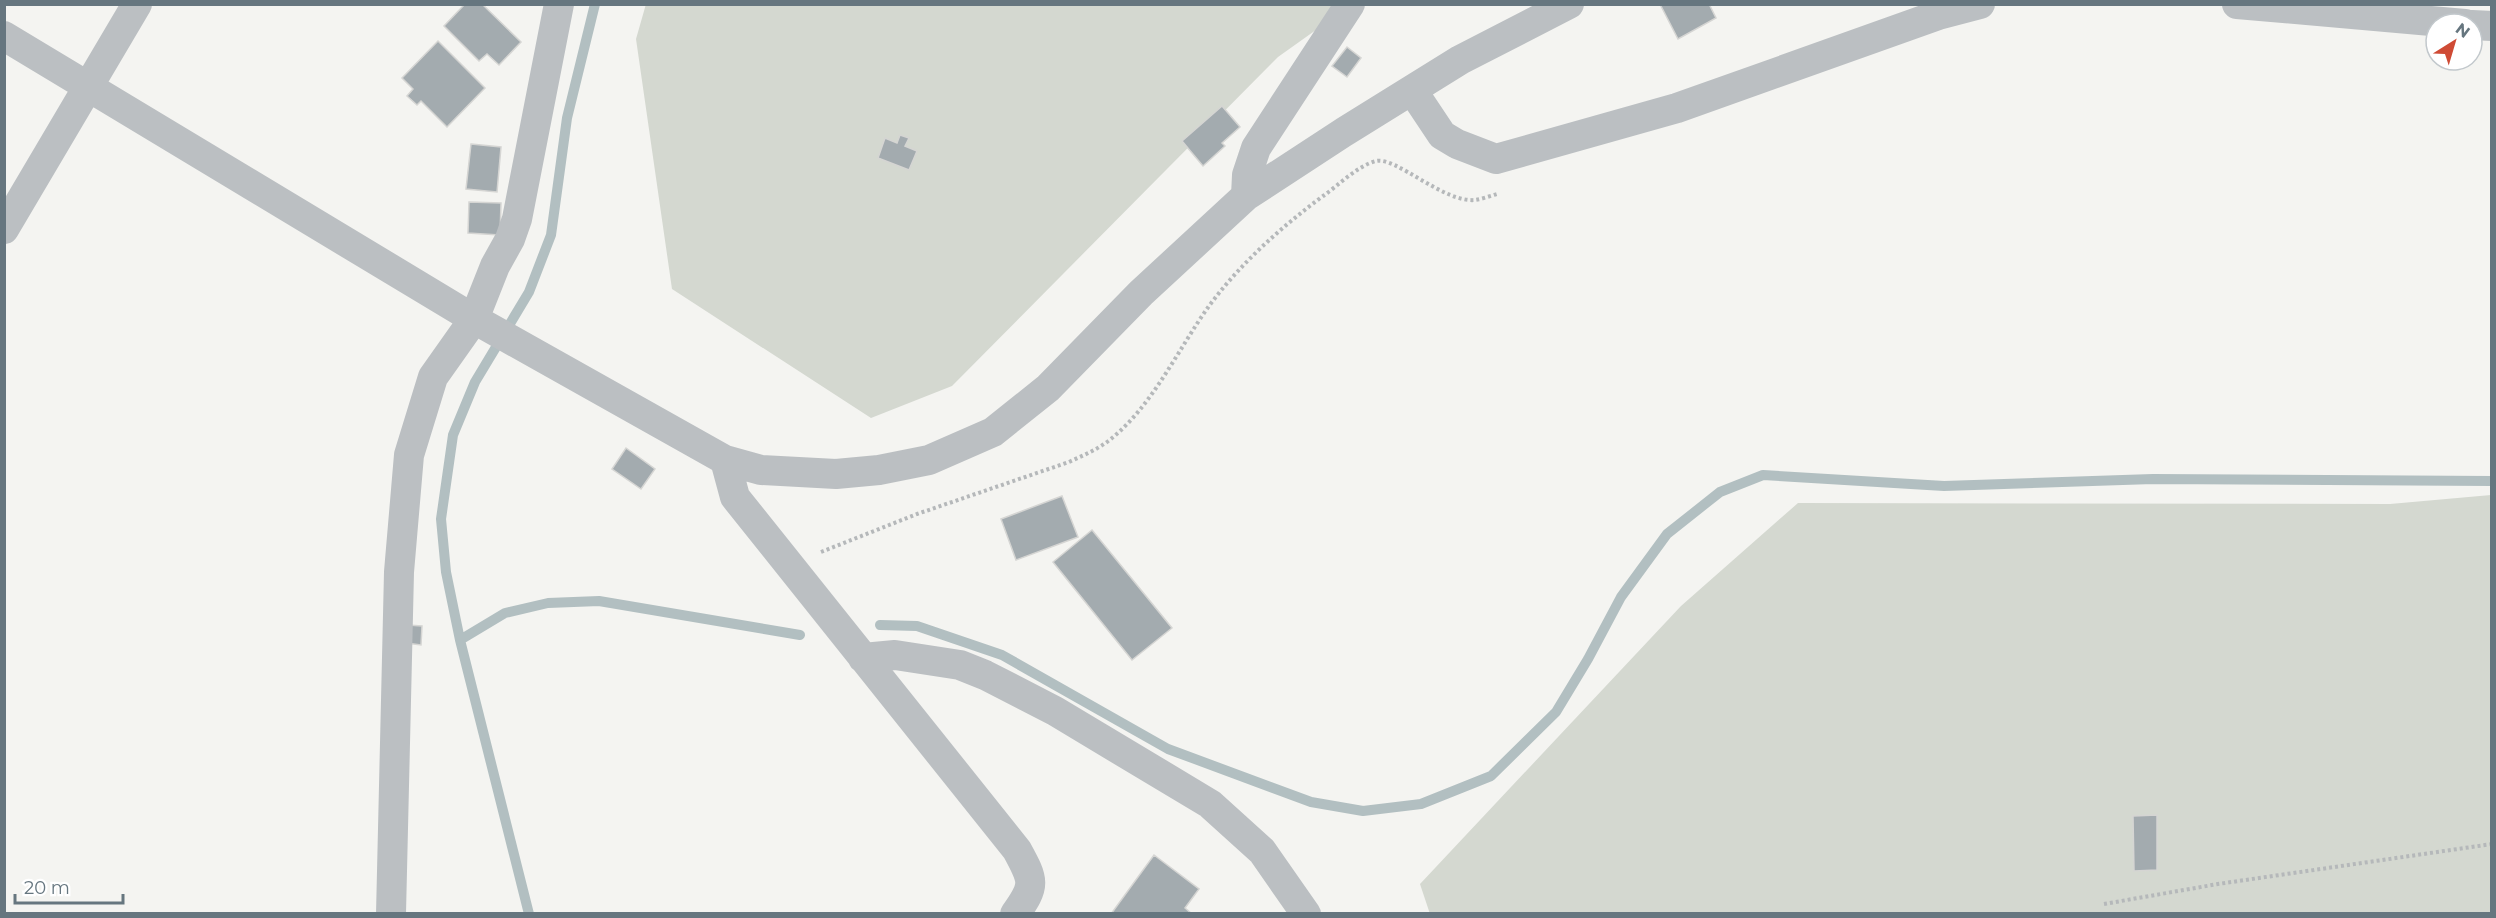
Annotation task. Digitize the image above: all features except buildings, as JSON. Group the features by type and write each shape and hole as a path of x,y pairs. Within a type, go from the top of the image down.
{"street":[{"path":"4,229 137,4"},
{"path":"494,330 495,266 510,239 517,219 560,4"},
{"path":"1246,196 1247,175 1256,148 1350,4"},
{"path":"4,36 494,330 725,460 761,470 836,474 879,470 930,460 993,432 1048,388 1141,294 1246,196 1460,60 1569,4"},
{"path":"1412,90 1442,135 1457,144 1496,159 1677,108 1938,15 1980,4"},
{"path":"2237,4 2424,20"},
{"path":"391,914 399,572 409,455 433,377 494,330"},
{"path":"725,460 735,497 1017,850 1030,882 1029,894 1015,914"},
{"path":"863,658 895,655 960,665 985,675 1065,716 1210,804 1262,851 1306,914"}],"path":[{"path":"790,566 850,539 1069,462 1093,451 1112,438 1130,421 1210,305 1251,256 1313,203 1366,164 1379,160 1389,162 1437,190 1457,197 1475,200 1501,193"},
{"path":"2104,904 2218,884 2492,844"}],"shaded area":[{"path":"646,4 1351,5 1278,57 952,386 871,418 672,289 636,39"},
{"path":"2491,495 2491,913 1430,914 1420,884 1681,606 1798,503 2390,504"}],"waterway":[{"path":"460,640 446,572 441,519 453,435 475,382 529,292 551,235 567,118 595,4"},
{"path":"880,625 917,626 1002,655 1168,749 1311,802 1363,811 1421,804 1491,776 1556,712 1621,597 1667,534 1720,492 1763,475 1944,486 2153,479 2492,481"},
{"path":"529,914 460,640 505,613 548,603 599,601 800,635"}]}
